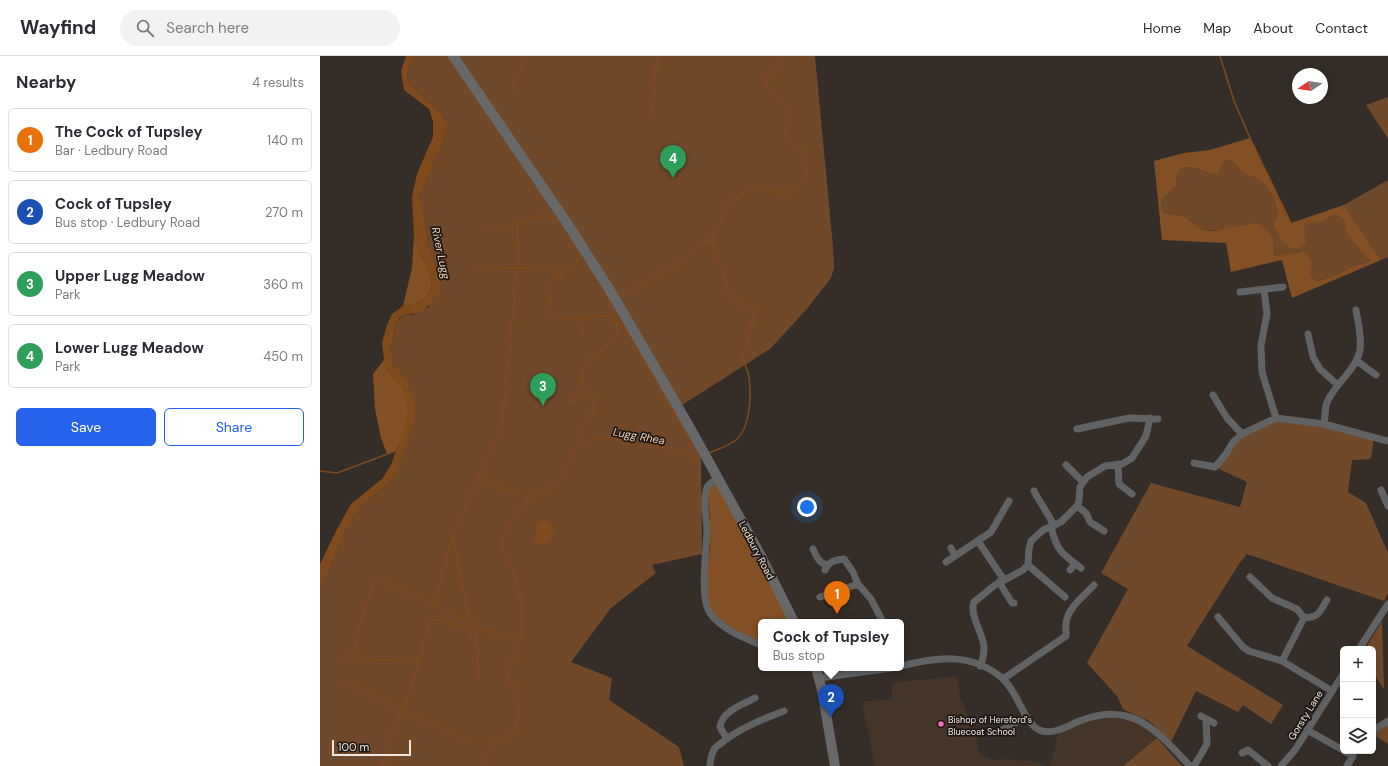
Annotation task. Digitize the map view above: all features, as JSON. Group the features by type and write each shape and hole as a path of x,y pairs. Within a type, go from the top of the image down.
{"highway":[{"name":"Ledbury Road","path":"453,56 586,252 633,329 761,556 792,619"},
{"path":"816,671 835,766"}],"street":[{"path":"1240,292 1283,287"},
{"path":"1264,290 1266,314 1261,345 1262,372 1276,418"},
{"path":"1324,424 1327,404 1338,385 1357,361 1360,350 1360,334 1356,310"},
{"path":"1308,334 1313,357 1320,369 1338,385"},
{"path":"1357,361 1376,375"},
{"path":"1214,395 1227,418 1242,434"},
{"path":"1076,429 1084,423 1129,418 1158,419"},
{"path":"980,666 983,658 984,646 974,616 973,606 980,596 1002,581 1023,570 1028,565 1031,540 1039,532 1061,522 1078,506 1082,481 1092,473 1105,466 1127,462 1136,454 1146,436 1150,418"},
{"path":"1194,463 1215,467 1226,454 1233,442 1242,434 1276,418 1324,424 1388,441"},
{"path":"1118,464 1118,480 1121,487 1132,494"},
{"path":"1066,465 1082,481"},
{"path":"718,479 708,485 705,492 707,528 705,602 709,612 726,628 758,644"},
{"path":"1110,480 1118,480"},
{"path":"1381,490 1388,506"},
{"path":"1034,491 1050,516 1054,539 1058,548 1078,566 1070,570"},
{"path":"946,562 991,532 1009,501"},
{"path":"1078,506 1086,513 1090,522 1105,531"},
{"path":"978,541 1002,581 1012,605"},
{"path":"951,548 955,556"},
{"path":"813,549 820,562 826,567 832,561 846,556 858,584 871,599 881,619"},
{"path":"1028,565 1058,588 1065,596"},
{"path":"1250,578 1272,598 1297,609 1304,618"},
{"path":"820,597 858,584"},
{"path":"1003,679 1066,636 1067,632 1065,625 1068,616 1074,606 1094,585"},
{"path":"1304,618 1314,618 1317,616 1327,600"},
{"path":"1361,646 1388,604"},
{"path":"1218,617 1243,647 1249,651 1282,661 1332,691"},
{"path":"1282,661 1304,618"},
{"path":"904,665 923,660 953,658 980,666 1003,679 1013,692 1027,717 1036,728 1041,730 1053,732 1081,720 1102,715 1125,715 1142,721 1150,726 1190,766"},
{"name":"Gorsty Lane","path":"1281,766 1295,750 1340,679"},
{"path":"727,739 720,727 721,719 730,711 755,698"},
{"path":"710,766 710,761 715,748 727,739 761,719 784,711"},
{"path":"996,733 1027,717"},
{"path":"1194,766 1207,744 1204,717 1214,724"},
{"path":"1376,728 1388,721"},
{"path":"1307,730 1340,749"},
{"path":"1242,753 1248,750 1268,766"},
{"path":"1347,766 1354,754"}],"shaded area":[{"path":"406,56 414,56 407,74 408,81 444,116 446,127 444,139 420,195 429,248 437,270 440,291 429,305 416,313 404,314 400,317 395,326 390,348 393,364 407,381 414,401 414,421 394,478 360,506 347,529 320,590 320,564 336,531 351,504 382,479 391,465 404,430 408,409 404,389 387,370 384,360 382,342 387,325 392,314 403,306 417,303 427,297 432,286 428,268 414,236 412,197 417,174 433,137 433,122 429,109 404,90 401,71"},
{"path":"414,56 448,56 593,270 676,411 701,458 702,554 652,565 656,573 611,608 571,662 612,678 609,700 679,747 684,766 320,766 320,590 347,529 360,506 394,478 407,381 393,363 390,351 392,337 396,324 404,314 412,315 429,307 437,270 429,248 420,195 444,139 446,127 444,116 408,81 407,74"},
{"path":"457,56 815,56 833,247 834,268 831,278 806,310 770,349 682,405"},
{"path":"1388,97 1388,139 1366,105"},
{"path":"1250,138 1291,223 1344,205 1381,260 1292,298 1282,260 1231,272 1226,243 1162,240 1154,161 1184,153 1210,150","holes":["1231,160 1241,172 1266,185 1275,202 1278,214 1273,224 1279,238 1292,249 1306,244 1304,225 1323,221 1336,214 1344,220 1347,235 1370,260 1366,263 1354,265 1337,275 1317,281 1310,275 1312,263 1307,253 1295,252 1275,256 1271,235 1262,225 1255,223 1208,231 1201,229 1184,217 1163,213 1161,201 1176,186 1178,173 1183,167 1192,167 1217,176 1224,161"]},
{"path":"1231,160 1241,172 1266,185 1275,202 1278,214 1273,224 1279,238 1303,225 1323,221 1336,214 1344,220 1347,235 1371,260 1366,263 1354,265 1337,275 1317,281 1310,275 1299,251 1292,254 1275,256 1273,240 1248,224 1223,230 1206,231 1198,227 1191,220 1163,213 1161,201 1176,186 1178,173 1183,167 1192,167 1217,176 1224,161"},
{"path":"1388,180 1388,257 1381,260 1344,205"},
{"path":"414,236 428,268 432,286 427,297 417,303 403,306 412,268"},
{"path":"384,360 387,370 404,389 408,409 404,430 396,451 387,454 381,438 375,409 373,374"},
{"path":"1276,418 1374,436 1371,459 1352,460 1348,492 1366,503 1388,553 1388,593 1384,601 1247,554 1239,564 1187,646 1283,705 1271,724 1243,705 1238,712 1196,691 1171,742 1149,721 1123,709 1117,696 1087,663 1128,589 1101,573 1151,483 1240,507 1247,482 1215,467 1233,442"},
{"path":"717,484 735,515 788,619 758,619 758,641 733,629 719,620 711,609 707,594 710,545 708,493 710,486"},
{"path":"546,521 552,527 553,535 547,542 538,545 533,541 539,522"},
{"path":"1382,621 1384,689 1376,677 1376,646 1367,646"},
{"path":"956,676 960,696 977,739 979,752 988,758 996,760 1033,761 1047,766 875,766 862,702 892,699 892,683"},
{"path":"1113,717 1130,719 1147,728 1157,738 1123,766 1050,766 1058,734 1079,724"},
{"path":"1388,721 1388,744 1376,736 1376,728"},
{"path":"1157,738 1182,766 1123,766"}],"waterway":[{"path":"512,91 526,56"},
{"path":"651,119 657,56"},
{"name":"Lugg Rhea","path":"709,453 737,439 745,426 749,410 750,392 749,377 743,353 747,344 754,311 751,308 740,304 728,293 725,288 725,277 712,243 712,235 722,223 726,206 755,186 775,192 790,192 804,181 806,175 803,153 797,147 790,144 784,132 790,111 770,89 766,79 767,75 775,69 785,56"},
{"path":"1220,56 1234,101 1291,223"},
{"path":"534,218 550,207"},
{"path":"484,228 492,231 534,218 558,218"},
{"path":"434,606 453,534 502,427 517,268 518,222"},
{"path":"619,297 643,285 683,260 712,235"},
{"path":"472,270 558,266 557,277 573,267 580,258 576,245"},
{"path":"557,277 548,283 551,314 556,318 567,319 614,315 617,330 617,335 613,342 598,352 580,374 583,388 591,395 595,406 592,414 579,428 578,438"},
{"path":"605,291 614,315 633,340 688,437 694,459"},
{"path":"582,319 583,335"},
{"path":"570,404 581,383"},
{"name":"Lugg Rhea","path":"482,766 490,746 514,732 516,723 517,700 515,691 507,677 520,638 520,593 510,563 503,550 503,537 517,511 529,498 556,483 563,476 577,446 591,440 600,438 622,439 663,447 696,460 703,457"},
{"path":"320,471 337,473 398,450"},
{"path":"477,482 521,493"},
{"path":"453,536 470,622"},
{"path":"340,659 355,652 361,620 375,578 475,624 475,629 470,636"},
{"path":"383,766 387,744 410,693 430,619 520,638"},
{"path":"475,629 480,681"},
{"path":"355,662 419,658"},
{"path":"340,680 469,743"},
{"path":"385,761 391,766"}],"place":[{"name":"Lower Lugg Meadow","path":"673,178"},
{"name":"Upper Lugg Meadow","path":"543,406"},
{"name":"The Cock of Tupsley","path":"837,614"},
{"name":"Cock of Tupsley","path":"831,717"},
{"name":"Bishop of Hereford's Bluecoat School","path":"941,724"}],"water label":[{"name":"River Lugg","path":"441,253"}]}
